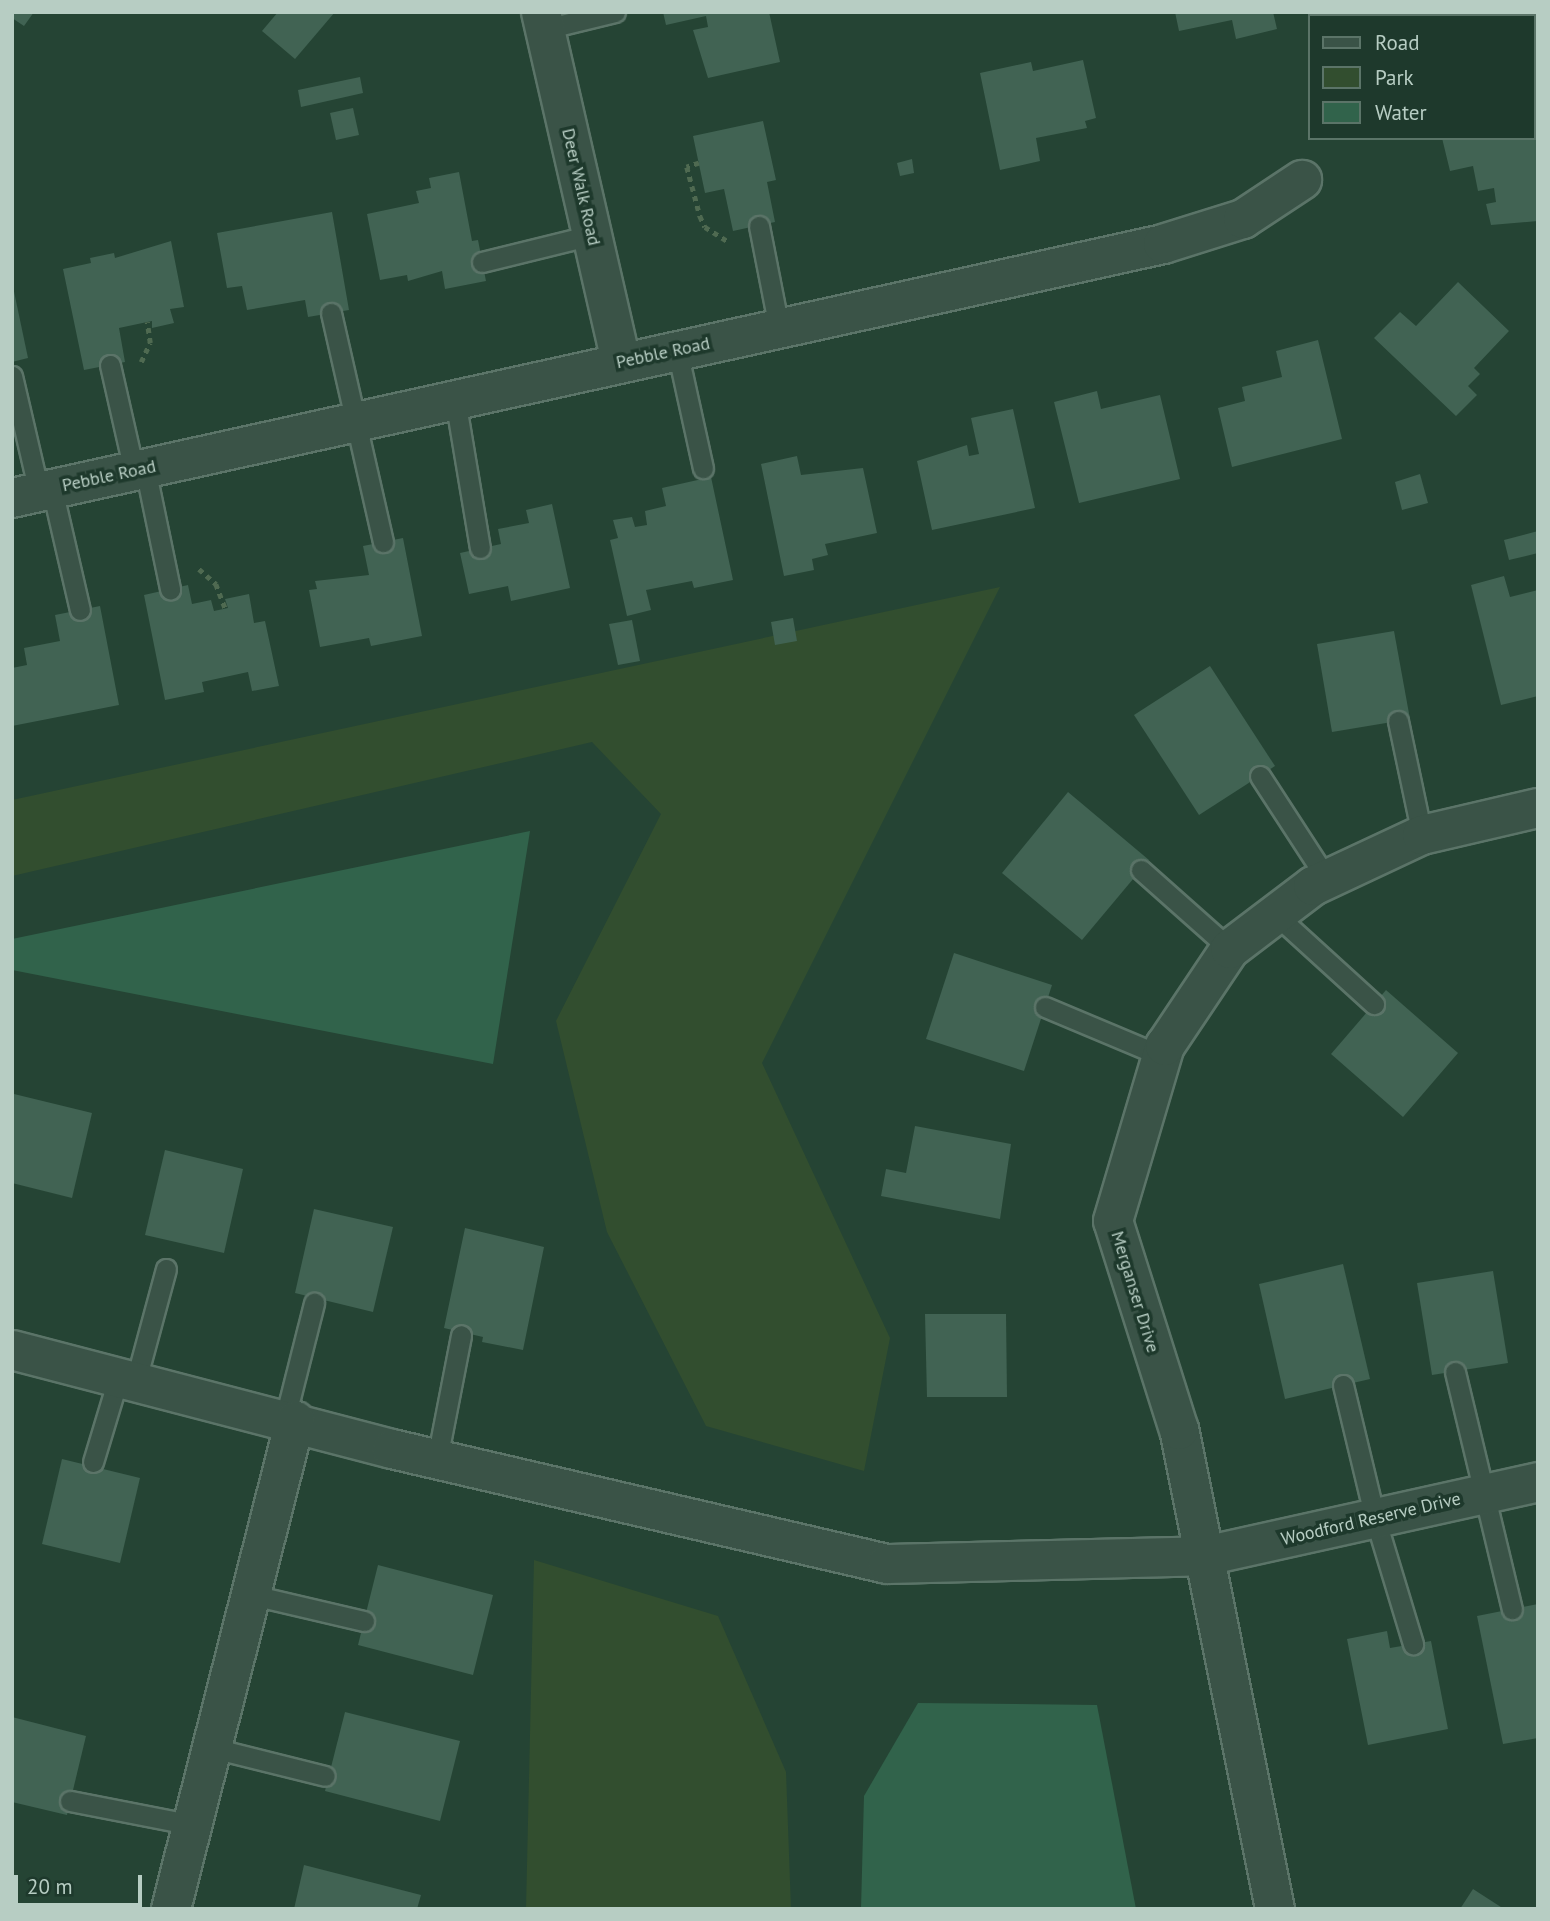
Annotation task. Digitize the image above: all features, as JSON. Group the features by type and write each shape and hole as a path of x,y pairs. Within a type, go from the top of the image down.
{"street":[{"name":"Deer Walk Road","path":"543,21 621,362"},
{"name":"Pebble Road","path":"34,493 677,349 1163,244 1243,219 1302,180"},
{"name":"Merganser Drive","path":"1275,1909 1179,1430 1113,1221 1162,1056 1230,949 1327,879 1422,835 1538,808"},
{"name":"Woodford Reserve Drive","path":"12,1349 437,1459 887,1564 1205,1556 1538,1482"},
{"path":"171,1909 251,1595 290,1419"}],"lane":[{"path":"543,21 615,12"},
{"path":"482,262 592,234"},
{"path":"761,235 779,328"},
{"path":"331,313 383,542"},
{"path":"677,349 703,468"},
{"path":"110,365 170,589"},
{"path":"12,376 34,493 80,610"},
{"path":"455,399 480,548"},
{"path":"1398,721 1422,835"},
{"path":"1260,776 1327,879"},
{"path":"1141,870 1230,949"},
{"path":"1275,914 1374,1004"},
{"path":"1045,1007 1162,1056"},
{"path":"93,1462 128,1378 166,1269"},
{"path":"290,1419 314,1303"},
{"path":"437,1459 461,1335"},
{"path":"1455,1371 1512,1609"},
{"path":"1343,1385 1375,1518 1413,1644"},
{"path":"251,1595 364,1620"},
{"path":"213,1748 325,1776"},
{"path":"70,1801 194,1825"}],"path":[{"path":"699,163 687,167 705,227 722,240 739,245 761,235"}],"green space":[{"path":"1000,587 762,1063 890,1338 864,1471 706,1426 607,1232 556,1021 661,814 592,742 12,876 12,800"},
{"path":"534,1560 718,1616 786,1772 791,1909 526,1909"}],"water":[{"path":"530,831 493,1064 12,970 12,939"},
{"path":"918,1703 1097,1705 1136,1909 861,1909 864,1796"}],"building":[{"path":"12,12 34,12 24,26 12,18"},
{"path":"278,12 335,12 295,59 262,31"},
{"path":"663,12 769,12 780,62 708,78 693,30 708,27 706,16 666,25"},
{"path":"1175,12 1273,12 1277,29 1236,39 1232,20 1179,31"},
{"path":"1353,12 1450,12 1449,14"},
{"path":"1083,60 1096,118 1085,121 1087,128 1036,138 1040,161 1000,170 980,73 1031,62 1033,71"},
{"path":"360,77 363,93 301,107 298,90"},
{"path":"353,108 359,135 336,140 330,113"},
{"path":"1538,113 1538,221 1491,225 1486,204 1496,202 1494,188 1478,191 1473,166 1450,171 1442,140 1536,140"},
{"path":"763,121 776,180 767,182 775,222 733,231 724,189 705,193 693,136"},
{"path":"912,159 914,173 900,176 897,163"},
{"path":"459,172 472,241 478,240 486,281 445,289 442,271 408,281 407,275 380,280 367,214 419,203 416,191 431,188 429,178"},
{"path":"332,212 349,310 308,317 305,300 247,310 242,286 227,288 217,233"},
{"path":"171,241 184,307 170,309 174,323 152,328 152,321 119,328 125,362 84,370 63,269 91,263 90,258 114,253 115,258"},
{"path":"12,282 28,358 12,362"},
{"path":"1458,282 1509,331 1474,368 1480,374 1468,386 1477,395 1456,416 1374,338 1400,312 1416,326"},
{"path":"1318,340 1342,439 1232,467 1218,408 1245,401 1242,387 1282,377 1276,351"},
{"path":"1097,391 1101,409 1160,395 1180,479 1079,503 1054,402"},
{"path":"1013,409 1035,508 932,530 917,461 967,445 969,456 979,454 971,418"},
{"path":"797,456 801,475 863,468 877,533 825,544 828,555 812,559 814,570 784,576 761,464"},
{"path":"1420,474 1428,503 1402,510 1395,482"},
{"path":"711,477 733,580 694,588 692,581 646,590 651,610 627,616 610,540 618,538 613,520 632,517 635,527 647,525 645,511 666,506 662,488"},
{"path":"552,504 570,588 511,601 508,586 469,594 460,553 501,544 498,529 529,523 526,510"},
{"path":"1538,531 1538,553 1509,560 1504,540"},
{"path":"403,538 422,636 371,646 369,638 320,647 309,590 317,589 315,581 369,575 363,546"},
{"path":"1504,576 1510,597 1538,590 1538,696 1501,705 1471,585"},
{"path":"188,585 192,604 211,600 214,611 228,608 225,599 249,594 254,623 265,621 279,686 252,691 248,672 202,682 204,692 165,700 144,595"},
{"path":"100,606 119,705 12,726 12,668 27,665 24,648 60,641 55,615"},
{"path":"793,618 797,641 775,645 771,622"},
{"path":"632,620 640,661 618,665 609,624"},
{"path":"1394,631 1410,719 1332,732 1317,644"},
{"path":"1210,666 1275,766 1199,815 1134,715"},
{"path":"1068,792 1149,860 1082,940 1002,873"},
{"path":"954,953 1052,985 1024,1071 926,1039"},
{"path":"1386,990 1458,1053 1403,1117 1331,1054"},
{"path":"14,1094 92,1113 72,1198 12,1183"},
{"path":"915,1126 1011,1144 1000,1219 881,1196 886,1169 906,1173"},
{"path":"165,1150 243,1169 224,1253 145,1235"},
{"path":"314,1209 393,1227 373,1312 295,1293"},
{"path":"465,1228 544,1247 523,1350 482,1342 483,1337 444,1328"},
{"path":"1343,1264 1370,1379 1285,1399 1259,1284"},
{"path":"1493,1271 1508,1363 1432,1375 1417,1283"},
{"path":"925,1314 1006,1314 1007,1397 927,1397"},
{"path":"62,1459 140,1478 120,1563 42,1544"},
{"path":"378,1565 493,1595 473,1675 358,1645"},
{"path":"1538,1604 1538,1738 1503,1744 1477,1616"},
{"path":"1387,1631 1390,1648 1431,1641 1448,1729 1368,1745 1347,1639"},
{"path":"345,1712 460,1741 440,1821 325,1791"},
{"path":"12,1717 86,1736 67,1815 12,1802"},
{"path":"304,1865 421,1895 417,1909 294,1909"},
{"path":"1473,1889 1504,1909 1460,1909"}]}
